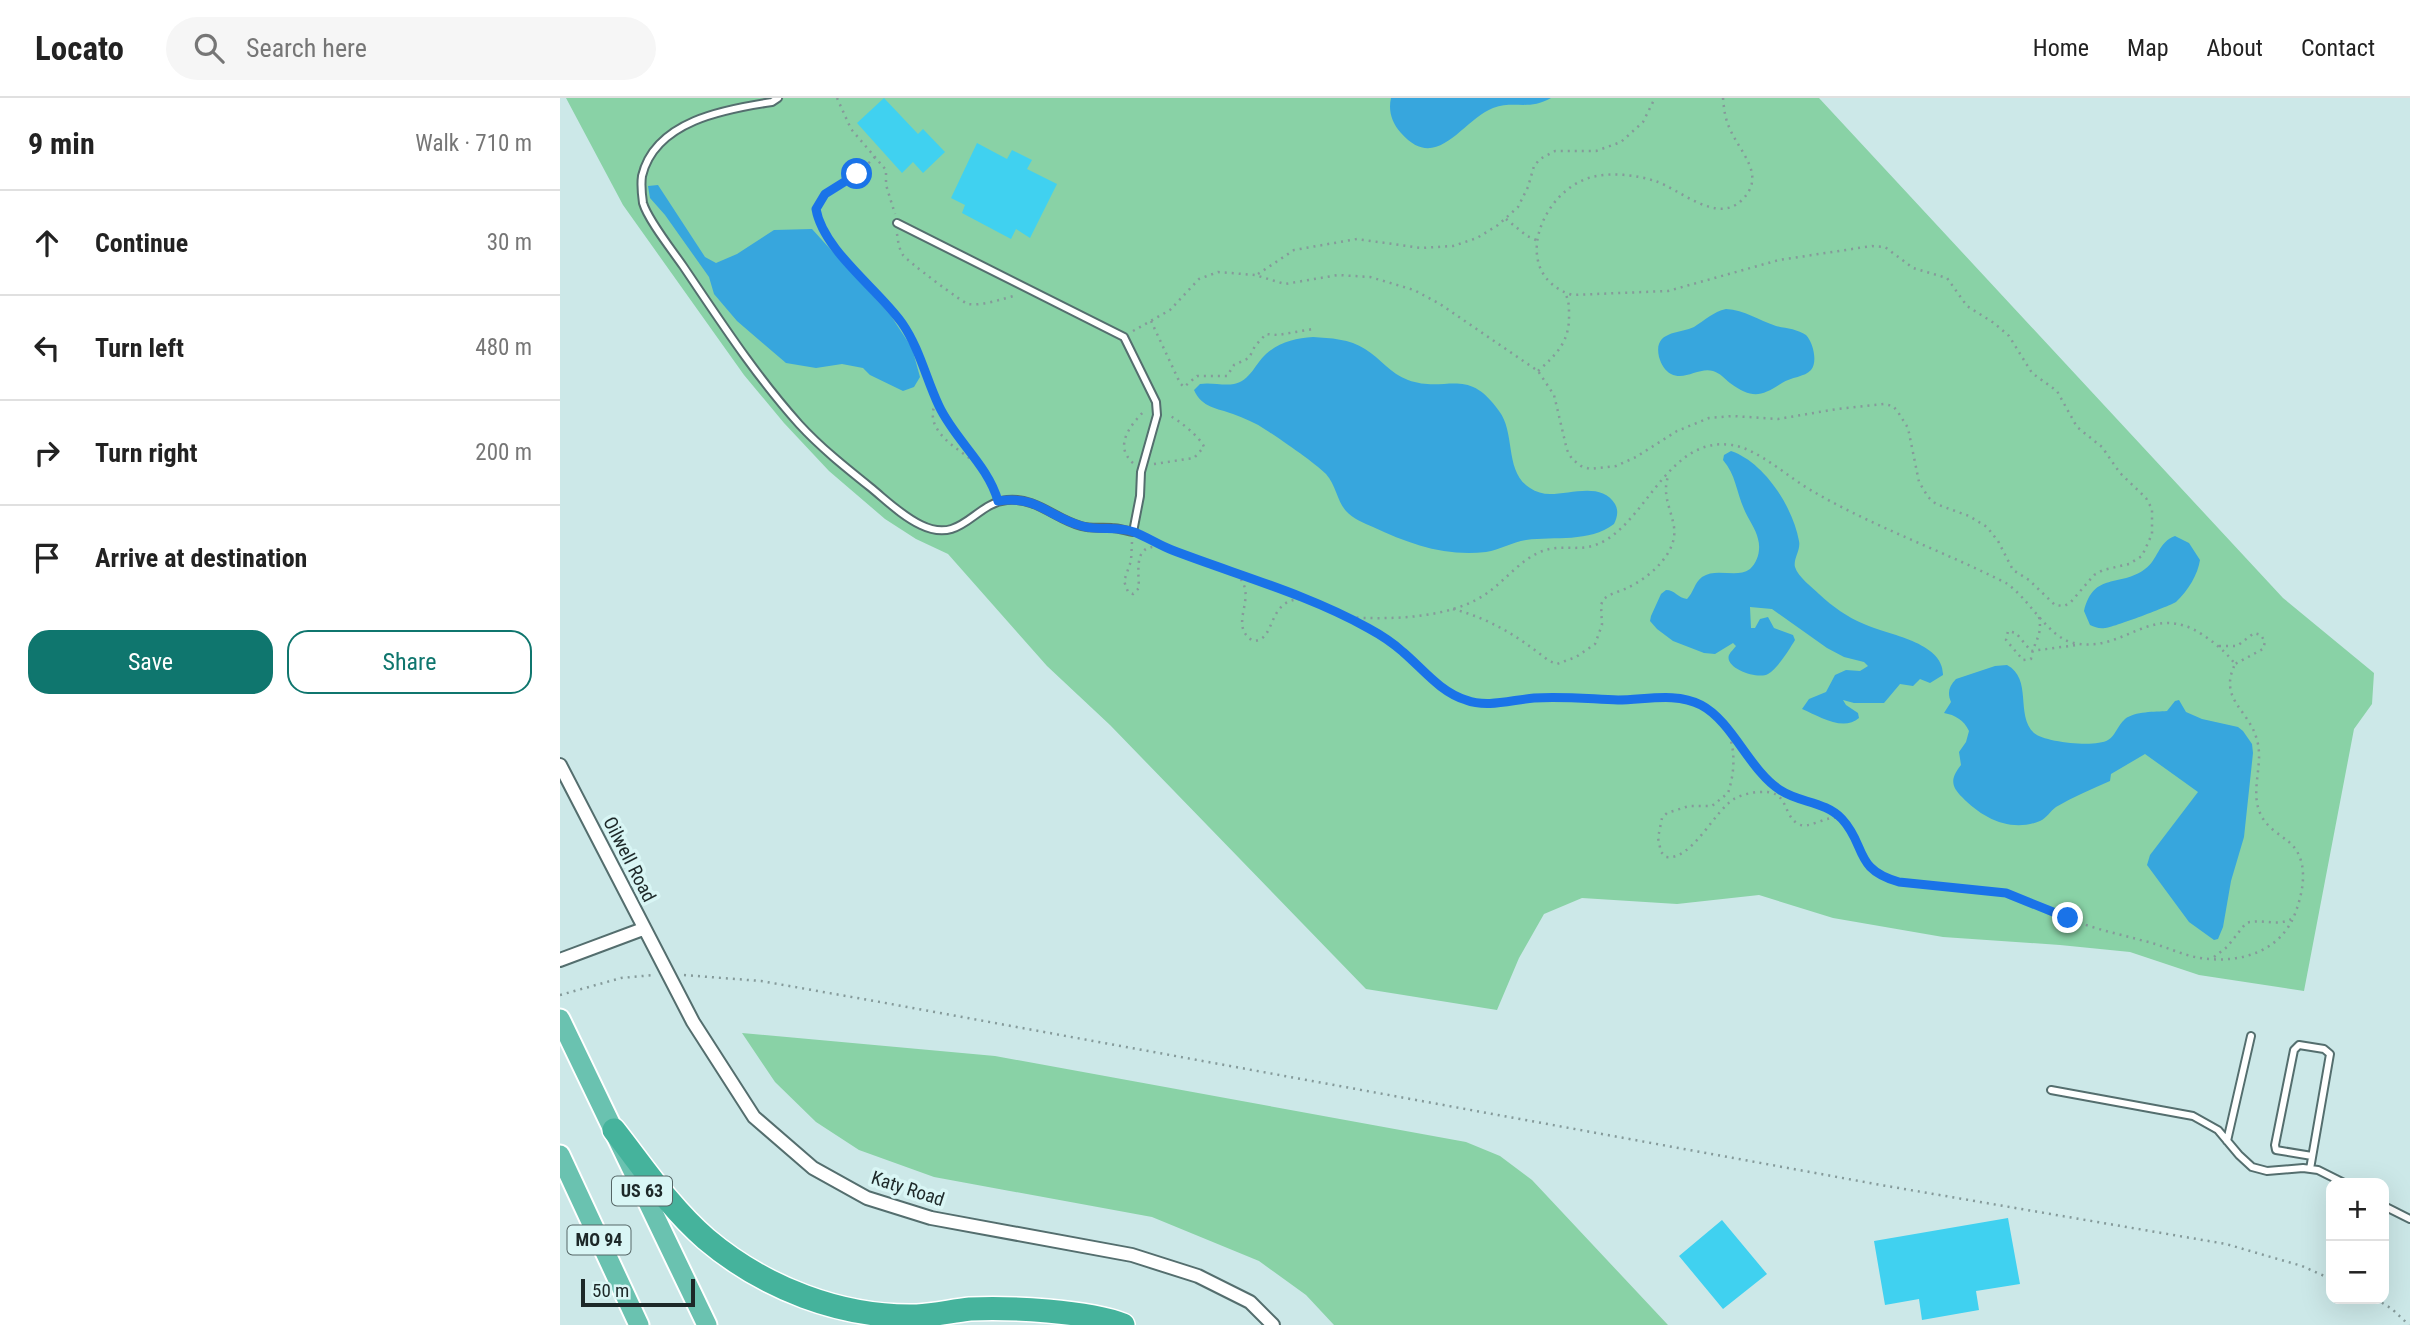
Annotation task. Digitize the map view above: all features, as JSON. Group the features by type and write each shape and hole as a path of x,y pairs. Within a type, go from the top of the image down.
{"highway":[{"name":"US 63","path":"560,1019 707,1325"},
{"path":"614,1130 669,1201 706,1239 755,1274 814,1301 854,1311 917,1316 972,1309 1043,1311 1107,1319 1123,1325"},
{"name":"MO 94","path":"560,1155 639,1325"}],"street":[{"name":"Oilwell Road","path":"560,765 643,929 560,960"},
{"name":"Katy Road","path":"643,929 693,1022 754,1117 813,1168 867,1198 931,1218 1132,1255 1198,1276 1250,1303 1273,1325"}],"lane":[{"path":"778,98 772,102 731,108 671,135 651,155 642,178 643,204 662,236 768,386 799,424 896,509 922,525 937,530 960,527 998,501 1020,499 1033,502 1079,526 1133,532 1140,496 1141,472 1157,413 1156,402 1124,337 897,223"},
{"path":"2227,1141 2251,1037"},
{"path":"2310,1169 2330,1054 2324,1049 2300,1045 2294,1050 2275,1145 2276,1150 2281,1152 2312,1156"},
{"path":"2051,1090 2193,1116 2207,1122 2252,1167 2267,1171 2318,1170 2334,1178"},
{"path":"2389,1208 2410,1219"}],"path":[{"path":"837,98 851,129 886,170 886,185 897,223 899,248 908,261 941,283 964,303 977,304 1033,291"},
{"path":"1255,275 1264,272 1294,250 1357,239 1421,248 1452,246 1477,238 1506,219 1524,196 1534,166 1540,159 1555,151 1596,151 1621,142 1643,122 1656,98"},
{"path":"1124,337 1170,310 1190,287 1208,274 1228,271 1255,275 1285,285 1322,276 1353,274 1391,282 1414,290 1451,311 1538,371 1554,395 1567,450 1572,459 1581,466 1590,469 1616,466 1677,432 1709,418 1732,416 1778,419 1837,408 1884,404 1893,407 1908,428 1919,482 1928,497 1936,504 1969,516 1987,527 1998,541 2013,570 2029,580 2055,605 2064,606 2070,603 2094,575 2103,570 2136,561 2149,545 2152,534 2152,509 2146,498 2120,473 2102,447 2077,427 2057,391 2032,373 2009,336 1967,306 1947,278 1913,268 1885,247 1872,246 1779,260 1668,291 1572,295 1551,283 1540,267 1536,240 1547,214 1560,197 1579,182 1603,175 1638,177 1674,189 1698,204 1712,208 1737,204 1747,194 1753,171 1730,131 1723,98"},
{"path":"875,157 857,174 825,194 816,209 818,216 829,239 872,287 911,337 937,401 952,428 994,488 998,501"},
{"path":"1506,219 1536,240"},
{"path":"1538,371 1558,352 1569,331 1568,301 1563,291"},
{"path":"1151,321 1184,387 1198,376 1227,376 1234,365 1249,358 1266,334 1278,335 1313,329"},
{"path":"937,401 931,413 935,427 981,467"},
{"path":"1156,402 1131,426 1124,442 1125,454 1141,472 1158,462 1194,458 1204,447 1200,439 1185,429 1178,420 1157,413"},
{"path":"1346,617 1404,618 1453,609 1488,593 1542,551 1562,548 1584,550 1605,541 1630,519 1676,465 1710,446 1731,444 1748,449 1816,493 2006,583 2024,597 2055,632 2067,640 2084,644"},
{"path":"1453,609 1475,614 1507,629 1549,661 1557,664 1588,651 1600,635 1603,600 1636,583 1652,571 1673,545 1675,531 1665,492 1670,471"},
{"path":"1169,549 1133,532 1133,552 1124,580 1128,592 1133,594 1139,588 1137,565 1141,553 1157,545 1310,601 1346,617 1386,639 1443,688 1467,701 1486,703 1558,696 1619,700 1674,698 1705,707 1778,792 1791,816 1800,825 1805,826 1831,817 1843,820"},
{"path":"1230,571 1242,579 1246,589 1242,626 1245,635 1253,641 1258,642 1265,637 1271,621 1284,604 1295,599 1310,601"},
{"path":"2031,651 2016,633 2008,631 2006,640 2023,660 2031,659 2031,651 2040,634 2040,621 2036,612"},
{"path":"2031,651 2103,643 2161,622 2175,622 2190,626 2218,645 2235,664"},
{"path":"1727,730 1733,753 1733,771 1728,793 1712,806 1689,806 1667,813 1662,818 1658,838 1661,852 1666,857 1679,855 1692,845 1735,799 1762,792 1778,792 1825,807 1843,820 1863,860 1884,878 1899,882 2006,893 2091,927 2200,958 2229,957 2262,951 2284,935 2297,909 2304,867 2292,844 2269,827 2260,815 2256,793 2258,743 2251,725 2232,698 2229,684 2235,664 2263,649 2266,642 2261,635 2255,634 2233,647 2218,645"},
{"path":"2207,958 2223,951 2246,923 2258,920 2281,924 2294,917"},
{"path":"560,995 621,978 658,974"},
{"path":"680,975 761,981 1853,1180 2226,1244 2302,1266 2326,1277"},
{"path":"2384,1304 2409,1325"}],"green space":[{"path":"566,98 1819,98 2283,598 2374,673 2372,704 2354,729 2304,991 2199,975 2130,952 1943,937 1833,918 1759,895 1677,904 1582,898 1544,914 1519,958 1497,1010 1366,989 1110,725 1047,666 948,554 916,539 885,519 829,471 784,423 744,375 623,205"},
{"path":"742,1033 995,1056 1466,1142 1500,1156 1532,1180 1668,1325 1334,1325 1306,1295 1259,1261 1152,1217 934,1177 859,1150 816,1122 775,1082"}],"water":[{"path":"1391,98 1551,98 1535,104 1493,108 1449,140 1426,148 1414,144 1398,129 1390,112"},
{"path":"658,185 705,257 716,263 737,254 774,230 812,229 891,316 912,348 920,377 914,387 903,391 870,375 863,368 842,364 816,368 786,363 737,321 714,294 709,277 650,198 648,186"},
{"path":"1726,309 1739,311 1806,335 1814,352 1811,370 1756,394 1744,392 1713,371 1676,376 1667,371 1662,365 1658,348 1664,337 1694,327"},
{"path":"1313,337 1353,343 1408,380 1466,385 1477,389 1487,397 1504,420 1513,462 1522,481 1537,492 1545,494 1586,491 1602,493 1615,504 1617,514 1614,524 1594,534 1526,540 1491,551 1457,553 1414,544 1355,519 1343,507 1329,478 1314,464 1258,425 1206,404 1194,390 1200,384 1240,382 1276,346"},
{"path":"1731,451 1755,465 1784,500 1799,541 1795,564 1802,578 1852,618 1925,647 1941,664 1943,675 1930,683 1920,679 1913,686 1900,684 1884,703 1854,703 1843,700 1858,713 1859,718 1853,722 1838,723 1802,709 1809,699 1826,692 1835,675 1846,670 1860,671 1868,666 1827,648 1772,609 1750,607 1751,628 1755,628 1760,619 1768,617 1774,628 1793,635 1795,640 1776,668 1763,675 1743,672 1732,664 1729,655 1736,646 1733,643 1715,654 1704,653 1673,641 1657,629 1650,621 1651,616 1661,594 1666,590 1687,599 1702,577 1714,573 1745,572 1757,559 1757,535 1744,509 1731,471 1723,460 1724,455"},
{"path":"2175,536 2189,543 2200,560 2195,577 2180,598 2164,607 2110,627 2090,625 2084,611 2094,590 2109,582 2136,575 2145,569 2165,542"},
{"path":"2007,665 2020,679 2028,725 2034,733 2048,739 2082,744 2108,740 2129,716 2167,711 2179,700 2186,712 2202,719 2238,727 2243,731 2252,744 2253,753 2244,837 2218,939 2214,940 2189,922 2147,865 2150,855 2198,792 2145,754 2111,774 2110,781 2062,803 2042,820 2029,824 2008,824 1988,817 1958,793 1954,778 1961,765 1959,752 1969,731 1959,719 1944,713 1951,702 1950,687 1956,679 1995,666"}],"building":[{"path":"884,98 918,134 923,129 945,152 923,173 913,162 902,173 857,123"},
{"path":"977,143 1007,159 1012,150 1032,160 1027,169 1057,184 1030,238 1016,229 1011,239 962,213 965,205 951,198"},
{"path":"2008,1218 2020,1284 1976,1291 1979,1310 1922,1320 1919,1299 1885,1305 1874,1241"},
{"path":"1722,1220 1767,1274 1723,1309 1679,1256"}],"route":[{"path":"857,174 825,194 816,209 818,216 829,239 901,321 919,354 939,408 984,471 998,501 1020,499 1033,502 1079,526 1133,532 1169,549 1327,608 1386,639 1443,688 1467,701 1486,703 1558,696 1619,700 1674,698 1695,702 1713,714 1771,783 1791,796 1825,807 1843,820 1863,860 1884,878 1899,882 2006,893 2068,918"}]}
